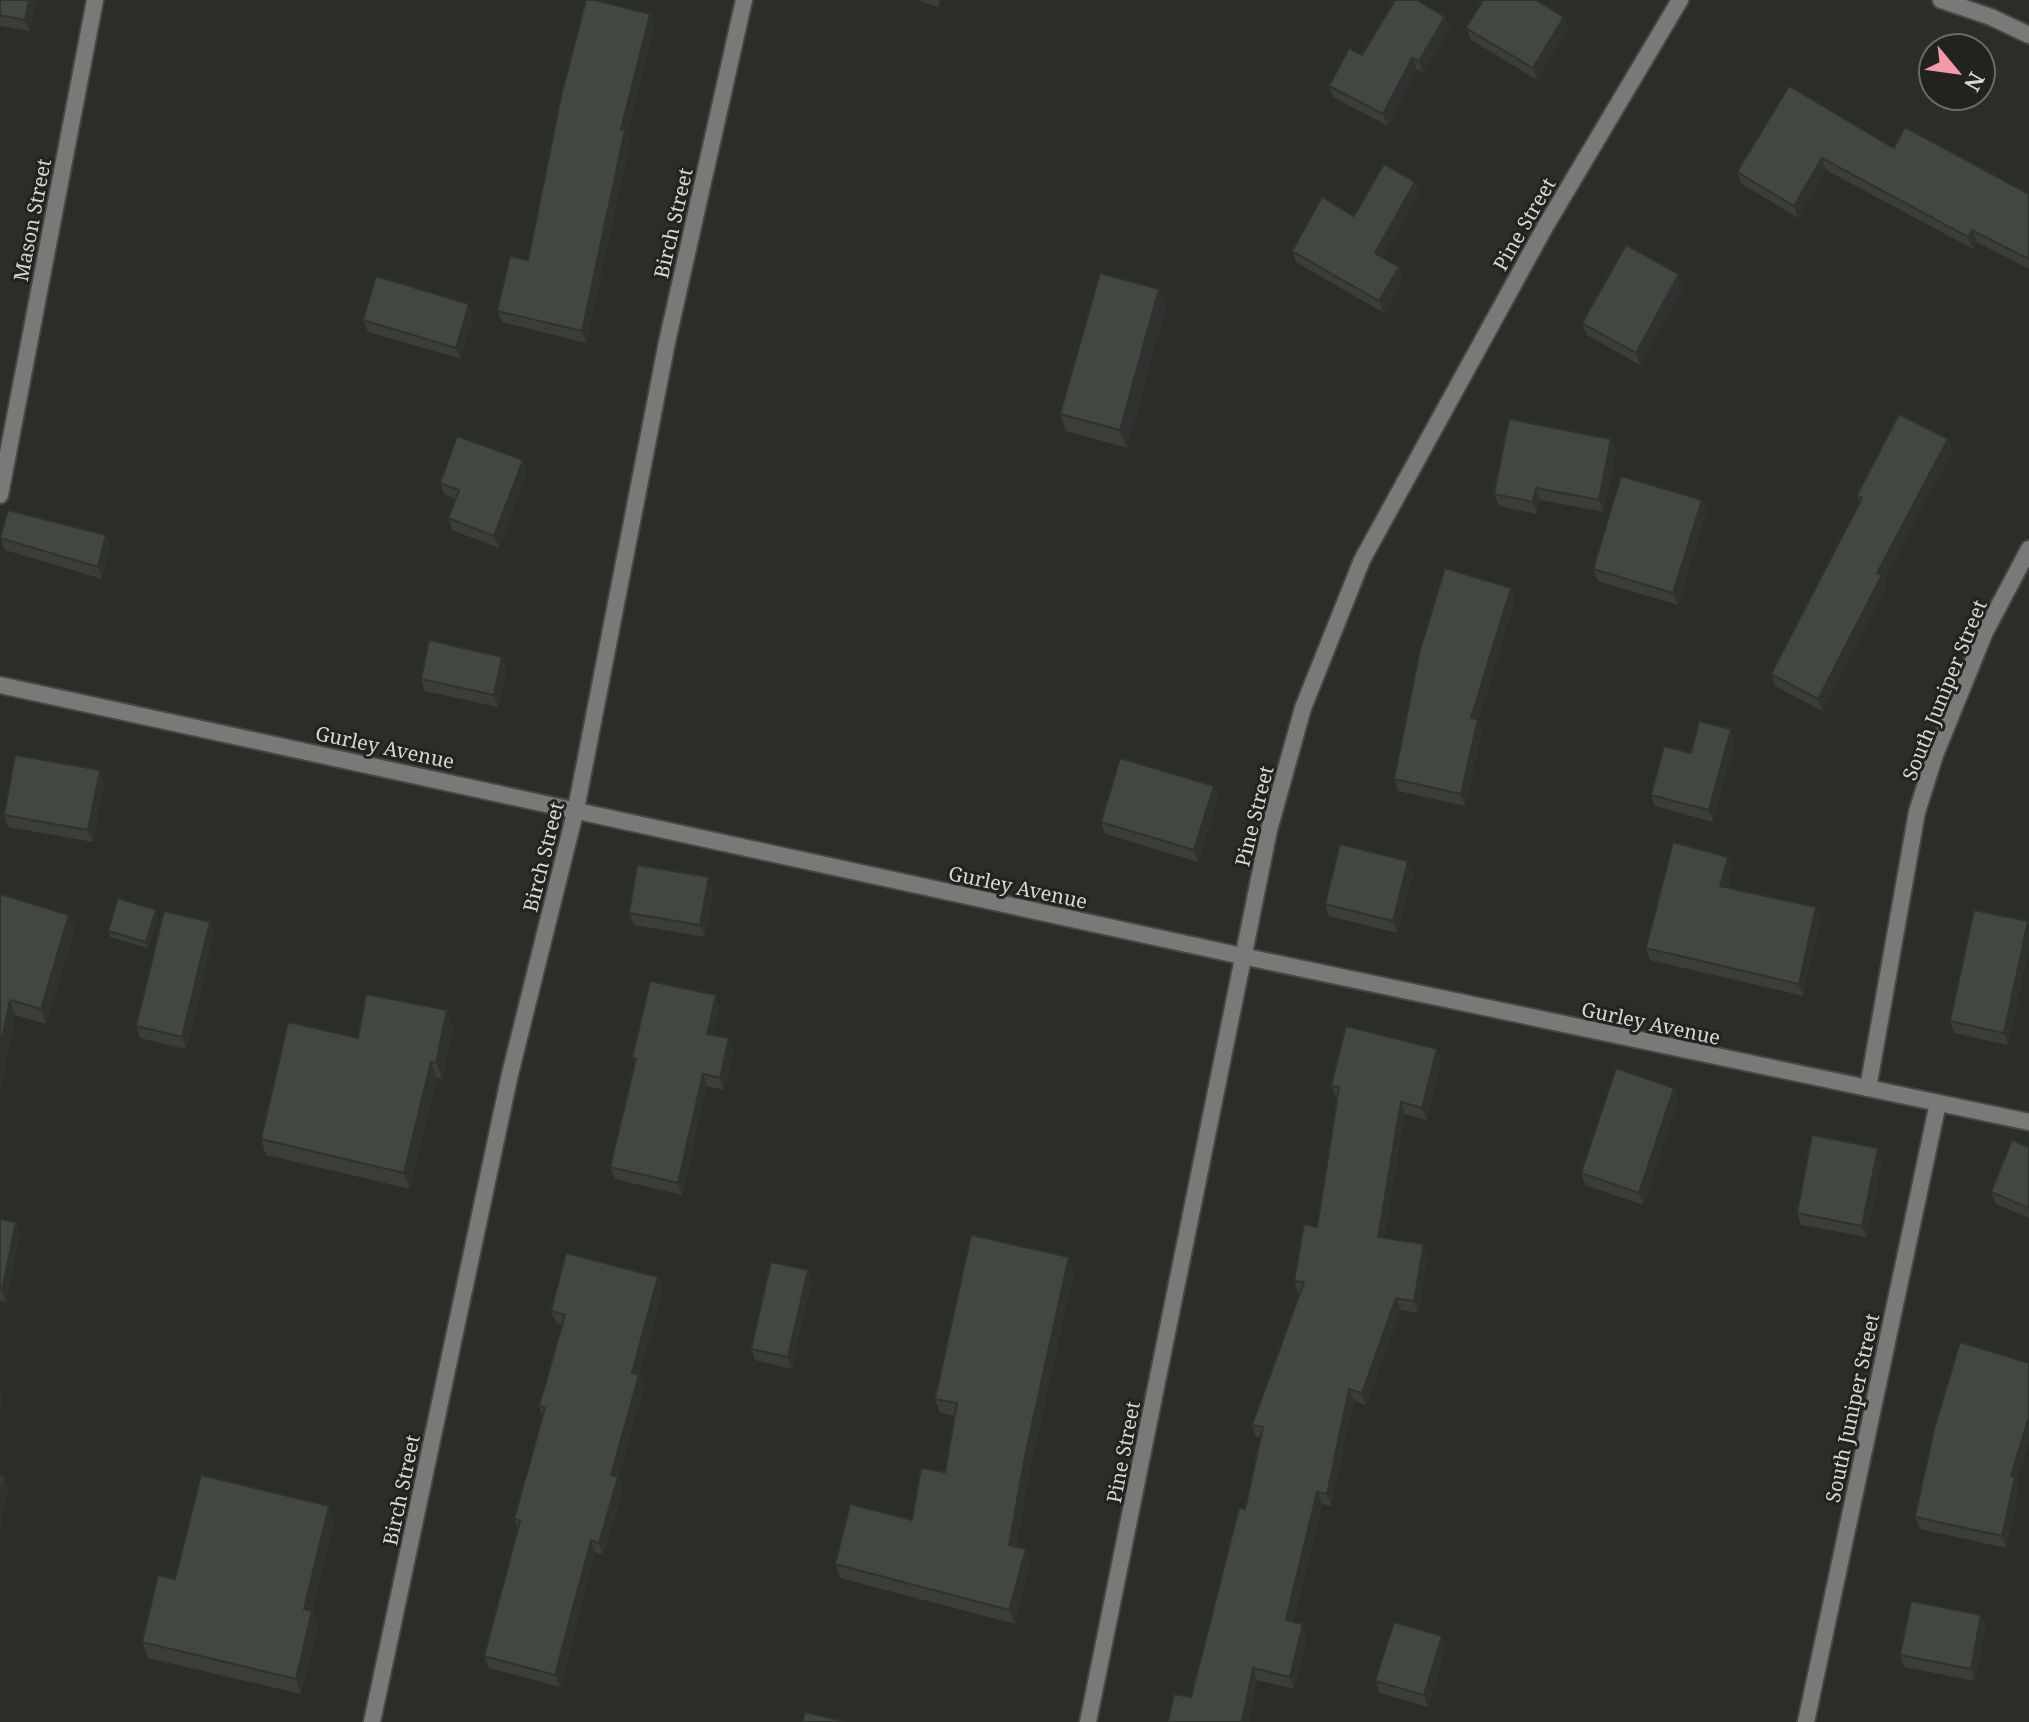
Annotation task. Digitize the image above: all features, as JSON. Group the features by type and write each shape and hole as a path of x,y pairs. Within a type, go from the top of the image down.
{"street":[{"name":"Mason Street","path":"0,495 95,0"},
{"name":"Birch Street","path":"372,1722 506,1089 576,809 667,342 744,0"},
{"name":"Pine Street","path":"1088,1722 1242,956 1269,830 1303,708 1362,560 1545,227 1680,0"},
{"path":"1941,0 1991,17 2029,35"},
{"name":"South Juniper Street","path":"1868,1088 1917,812 1935,755 1985,632 2029,549"},
{"name":"Gurley Avenue","path":"0,685 1242,956 2029,1122"},
{"name":"South Juniper Street","path":"1806,1722 1938,1103"}],"building":[{"path":"0,0 29,0 25,20 0,15"},
{"path":"586,0 650,14 621,129 625,130 582,331 497,311 510,256 528,260 562,92"},
{"path":"1395,0 1417,0 1445,17 1419,61 1412,58 1383,114 1329,86 1349,48 1362,55"},
{"path":"1483,0 1536,0 1564,17 1533,68 1466,28"},
{"path":"1789,86 1894,148 1905,127 2029,194 2029,259 1972,230 1968,237 1822,158 1794,206 1737,172"},
{"path":"1384,164 1415,182 1375,253 1399,267 1379,301 1292,251 1322,197 1354,216"},
{"path":"1626,245 1679,274 1636,353 1582,323"},
{"path":"1100,273 1159,289 1120,430 1060,414"},
{"path":"376,276 469,304 456,348 363,320"},
{"path":"1899,414 1948,439 1877,573 1882,575 1818,699 1771,674 1862,498 1857,495"},
{"path":"1509,419 1611,439 1599,500 1536,488 1533,502 1494,494"},
{"path":"457,436 523,460 494,536 448,518 459,490 440,483"},
{"path":"1621,476 1702,500 1673,593 1593,569"},
{"path":"8,510 106,535 98,567 0,538"},
{"path":"1445,568 1511,588 1471,718 1478,719 1461,794 1394,779 1420,650"},
{"path":"429,640 502,657 494,695 421,679"},
{"path":"1699,721 1731,729 1709,810 1651,795 1664,746 1691,753"},
{"path":"15,755 100,770 88,830 4,815"},
{"path":"1120,758 1214,786 1194,850 1101,822"},
{"path":"1673,842 1728,857 1720,886 1816,907 1799,984 1646,948"},
{"path":"1340,844 1408,861 1393,921 1325,904"},
{"path":"637,865 709,877 700,925 629,913"},
{"path":"0,894 69,915 41,1009 10,1000 0,1048"},
{"path":"118,898 156,910 146,942 108,931"},
{"path":"1974,910 2028,921 2004,1033 1950,1021"},
{"path":"164,911 210,922 182,1037 136,1026"},
{"path":"650,981 716,995 707,1034 729,1038 720,1078 703,1074 678,1183 610,1167 636,1059 632,1058"},
{"path":"366,994 447,1010 436,1063 431,1062 404,1173 261,1139 288,1022 358,1038"},
{"path":"1346,1026 1437,1049 1422,1108 1401,1102 1378,1237 1424,1244 1414,1301 1396,1298 1362,1393 1349,1389 1327,1494 1317,1492 1286,1620 1303,1624 1290,1677 1253,1668 1242,1722 1168,1722 1174,1694 1191,1697 1239,1508 1245,1509 1263,1427 1252,1425 1304,1282 1294,1281 1304,1224 1317,1227 1339,1087 1331,1086"},
{"path":"1616,1068 1674,1088 1639,1193 1581,1173"},
{"path":"1812,1135 1878,1148 1862,1226 1797,1213"},
{"path":"2012,1140 2029,1147 2029,1208 1991,1192"},
{"path":"0,1219 16,1222 2,1290 0,1290"},
{"path":"971,1235 1069,1257 1026,1451 1009,1545 1026,1549 1009,1610 835,1564 850,1504 912,1520 921,1468 945,1472 957,1403 935,1399"},
{"path":"566,1253 658,1277 632,1373 639,1375 611,1475 618,1477 599,1543 591,1540 555,1675 484,1656 520,1521 514,1519 545,1408 539,1406 565,1315 551,1311"},
{"path":"771,1262 808,1270 788,1357 751,1349"},
{"path":"1960,1342 2029,1363 2029,1416 2011,1476 2015,1477 2002,1536 1915,1517 1934,1429"},
{"path":"201,1475 329,1506 304,1609 312,1611 296,1679 142,1642 158,1575 175,1579"},
{"path":"0,1476 4,1477 0,1498"},
{"path":"1911,1601 1981,1615 1971,1669 1900,1655"},
{"path":"1394,1622 1442,1636 1424,1695 1375,1681"},
{"path":"805,1712 847,1722 802,1722"}]}
